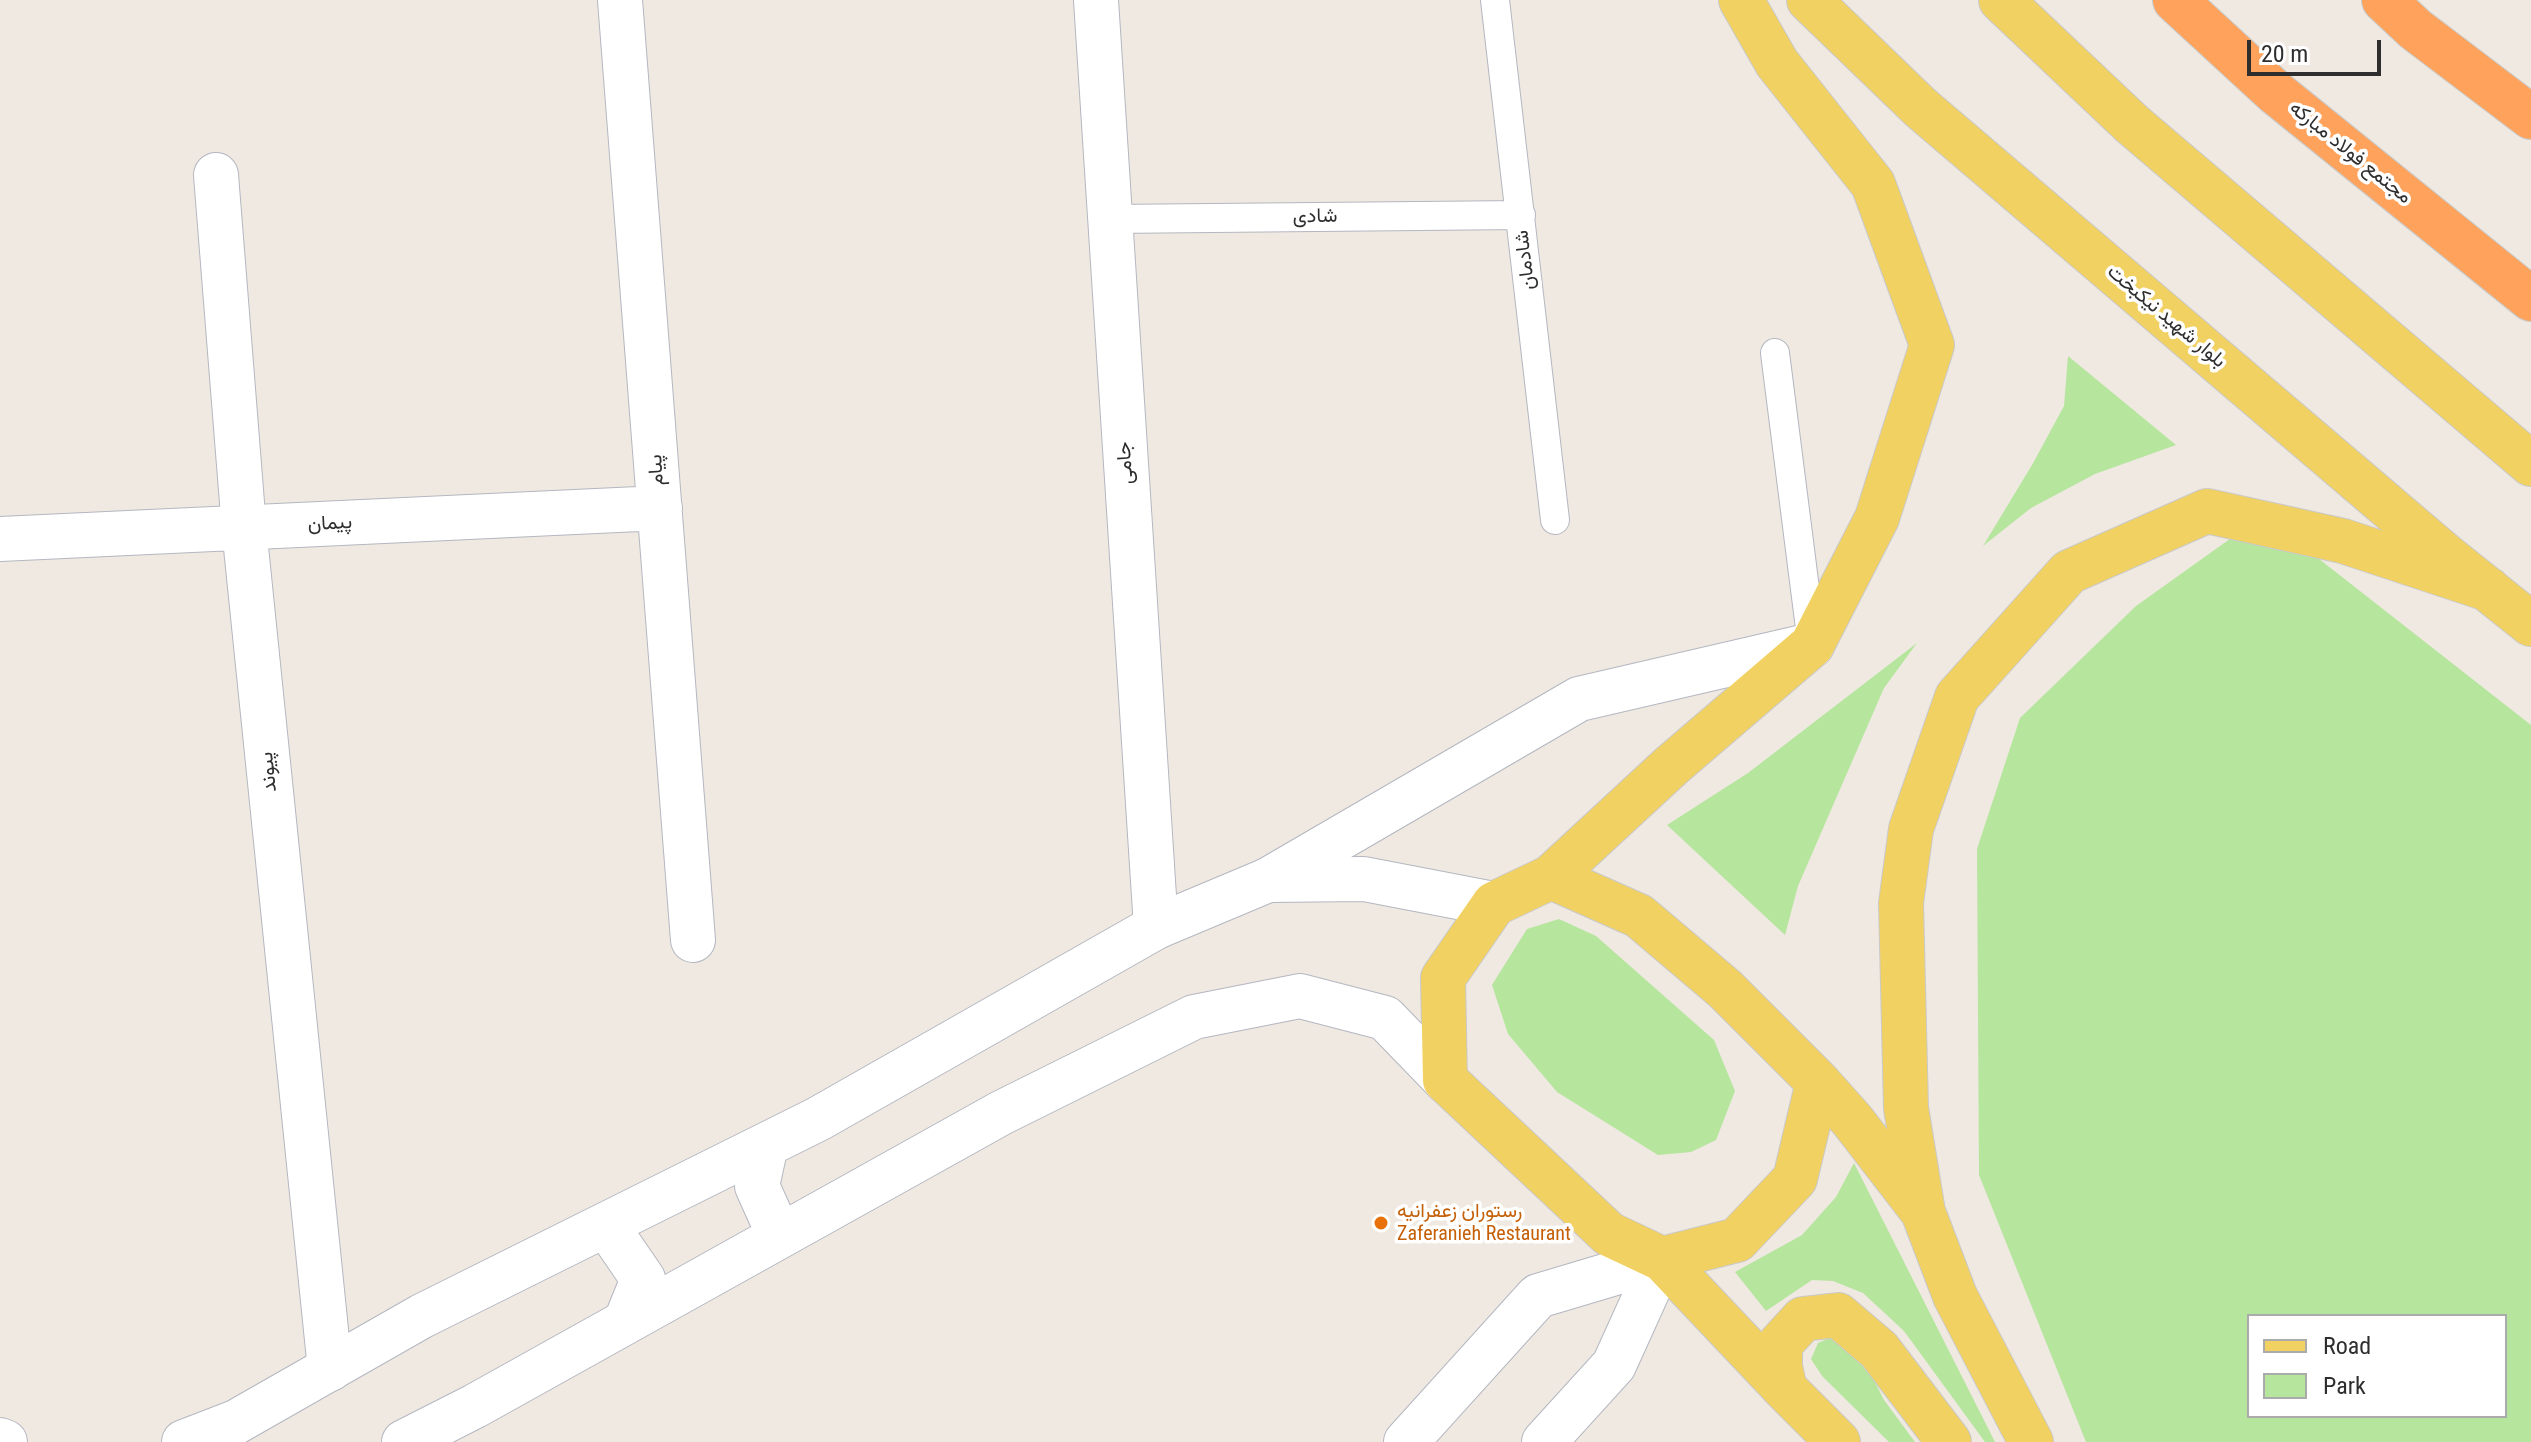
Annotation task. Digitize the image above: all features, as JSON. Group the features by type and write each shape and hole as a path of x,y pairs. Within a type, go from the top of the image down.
{"highway":[{"name":"مجتمع فولاد مبارکه","path":"2175,0 2276,93 2531,299"},
{"path":"2384,0 2415,29 2531,117"}],"main road":[{"path":"1741,0 1777,63 1873,184 1932,345 1877,518 1812,645 1671,766 1551,877 1494,904 1443,978 1445,1080 1609,1234 1662,1259 1838,1442"},
{"name":"بلوار شهید نیکبخت","path":"1809,0 1921,108 2446,556 2531,624"},
{"path":"2001,0 2132,124 2531,464"},
{"path":"2031,1442 1955,1296 1923,1212 1906,1108 1901,903 1911,829 1957,697 2069,572 2207,511 2343,541 2488,589"},
{"path":"1551,877 1639,916 1725,989 1852,1120 1923,1212"},
{"path":"1662,1259 1737,1240 1795,1179 1818,1082"},
{"path":"1785,1389 1780,1367 1780,1344 1803,1319 1838,1315 1879,1350 1949,1442"}],"street":[{"name":"پیام","path":"620,0 693,940"},
{"name":"جامی","path":"1096,0 1156,927"},
{"name":"پیوند","path":"216,175 244,528 330,1369"},
{"name":"پیمان","path":"0,539 660,508"},
{"path":"184,1442 236,1422 422,1316 818,1119 1156,927 1268,880 1579,699 1812,645"},
{"path":"1268,880 1364,879 1494,904"},
{"path":"404,1442 475,1406 1001,1113 1194,1017 1300,996 1385,1018 1445,1080"},
{"path":"766,1145 757,1186 779,1235"},
{"path":"606,1225 643,1279 626,1321"},
{"path":"1406,1442 1538,1296 1662,1259"},
{"path":"1544,1442 1614,1365 1662,1259"}],"lane":[{"name":"شادمان","path":"1495,0 1555,520"},
{"name":"شادی","path":"1110,219 1521,215"},
{"path":"1775,353 1812,645"}],"green space":[{"path":"2068,356 2176,445 2095,474 2031,508 1983,546 2064,406"},
{"path":"2234,536 2314,555 2531,725 2531,1442 2086,1442 1979,1175 1977,849 2020,718 2136,606"},
{"path":"1917,643 1884,688 1798,886 1785,935 1667,825 1748,773"},
{"path":"1559,919 1596,936 1714,1040 1735,1091 1716,1140 1691,1152 1658,1155 1557,1092 1508,1034 1492,985 1527,929"},
{"path":"1854,1163 1995,1442 1985,1442 1904,1331 1863,1293 1833,1281 1812,1280 1766,1311 1735,1272 1802,1235 1836,1197"},
{"path":"1831,1337 1860,1352 1884,1400 1915,1442 1889,1442 1822,1376 1811,1359 1818,1343"}],"place":[{"name":"رستوران زعفرانیه Zaferanieh Restaurant","path":"1381,1223"}]}
